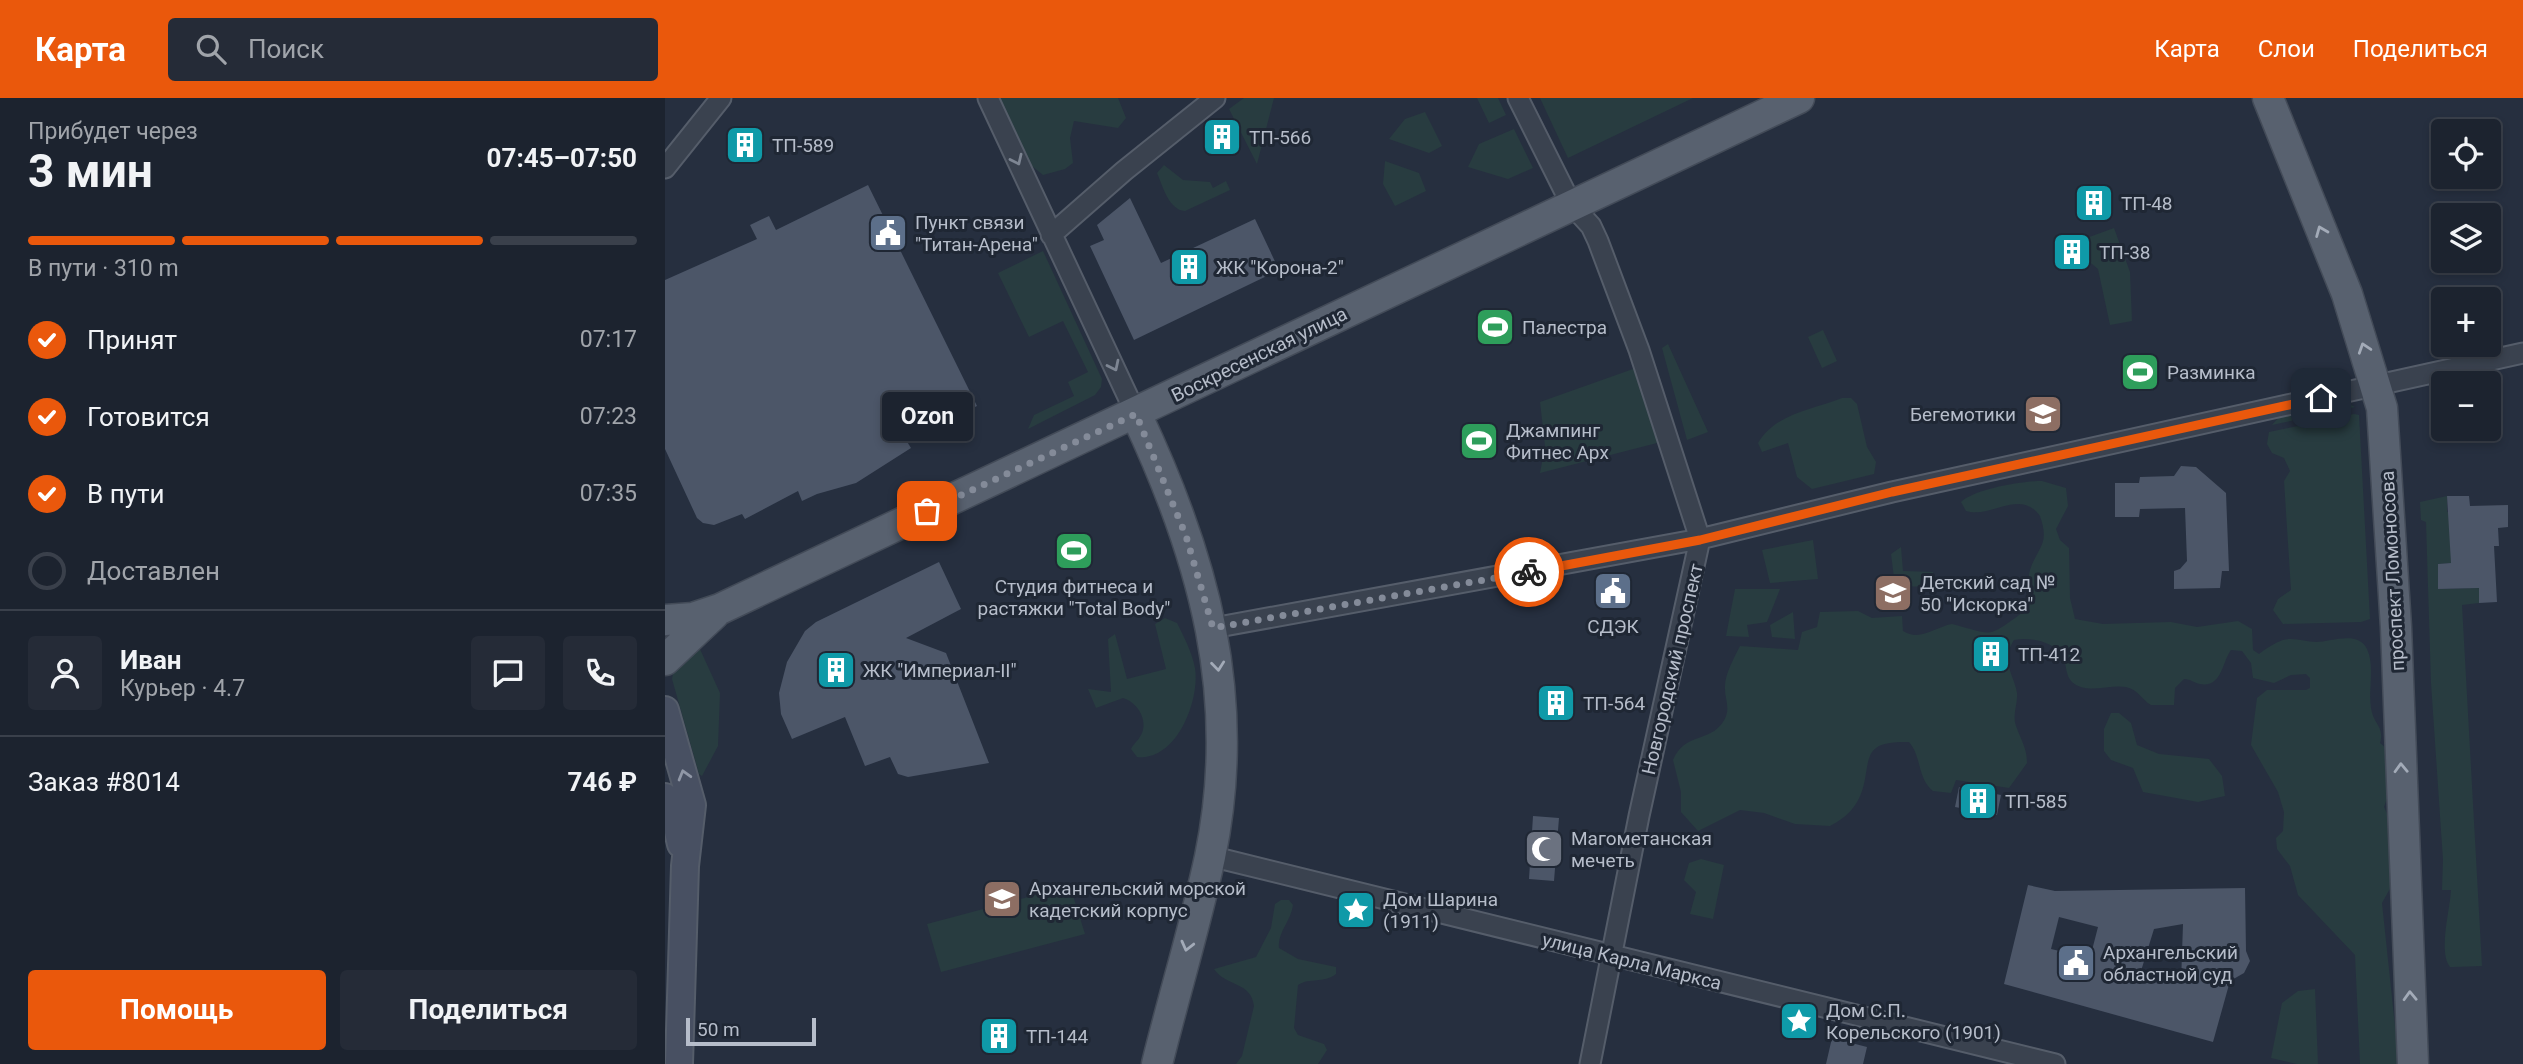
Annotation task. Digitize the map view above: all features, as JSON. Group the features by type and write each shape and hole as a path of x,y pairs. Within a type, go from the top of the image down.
{"main road":[{"name":"Воскресенская улица","path":"665,620 693,618 720,609 1799,98"},
{"name":"проспект Ломоносова","path":"2268,98 2347,294 2377,387 2385,438 2413,1064"},
{"path":"1136,414 1183,526 1213,628 1222,736 1210,856 1157,1064"},
{"name":"Воскресенская улица","path":"665,660 720,609"},
{"path":"665,710 691,799 685,866 679,1064"},
{"path":"665,797 677,822 685,866"}],"street":[{"path":"665,168 720,98"},
{"path":"988,98 1136,414"},
{"path":"1051,235 1124,171 1215,98"},
{"name":"Новгородский проспект","path":"1518,98 1571,204 1591,226 1598,241 1643,363 1700,540 1590,1064"},
{"path":"1213,628 1700,540 1892,492 2523,353"},
{"name":"улица Карла Маркса","path":"1210,856 2055,1064"}],"green space":[{"path":"996,98 1118,98 1126,118 1118,128 1074,121 1070,138 1073,163 1065,169 1043,175 1027,162"},
{"path":"1244,98 1274,98 1257,164 1229,109"},
{"path":"1477,98 1498,98 1506,115 1489,123"},
{"path":"1540,98 1693,98 1568,158"},
{"path":"1425,112 1442,146 1429,153 1389,139 1405,119"},
{"path":"1514,129 1533,168 1508,179 1468,167 1479,144"},
{"path":"1385,161 1419,173 1426,191 1395,206 1383,184"},
{"path":"1164,165 1183,180 1210,182 1213,188 1226,181 1230,190 1185,211 1179,210 1167,197 1157,173"},
{"path":"2114,228 2130,272 2132,321 2110,325 2098,269 2086,259 2081,240"},
{"path":"1043,251 1102,379 1101,387 1095,395 1028,429 1034,415 1074,396 1068,382 1088,372 1063,321 1029,337 998,273"},
{"path":"1823,330 1837,361 1822,368 1808,337"},
{"path":"1668,344 1708,432 1687,440 1662,348"},
{"path":"1633,369 1644,388 1651,421 1661,442 1540,473 1545,446 1540,402"},
{"path":"1842,398 1851,398 1857,404 1867,447 1876,462 1874,474 1812,489 1797,477 1788,443 1762,452 1758,443 1775,425 1795,414"},
{"path":"2345,402 2355,407 2272,425 2280,416"},
{"path":"2359,415 2370,619 2361,622 2283,624 2273,610 2278,599 2291,590 2284,481 2290,471 2284,458 2272,453 2267,444 2269,432"},
{"path":"2042,481 2066,488 2068,506 2056,529 2060,540 2069,548 2070,598 2075,619 2103,624 2171,622 2197,627 2238,621 2252,629 2253,650 2259,654 2287,639 2316,642 2351,638 2363,643 2367,649 2371,663 2371,708 2380,729 2380,743 2386,748 2389,792 2384,807 2391,822 2392,885 2382,903 2399,1064 2360,1064 2355,955 2298,895 2290,866 2277,849 2276,838 2283,831 2284,812 2278,792 2251,745 2257,698 2267,690 2306,690 2310,688 2310,678 2306,674 2291,675 2274,683 2253,678 2251,663 2242,651 2231,650 2213,682 2200,684 2184,679 2175,688 2174,705 2151,705 2134,690 2126,687 2091,689 2078,686 2070,679 2063,657 2054,647 2034,640 2014,640 2008,661 2017,693 2015,722 2025,748 2027,763 2009,788 1956,780 1951,793 1933,791 1924,780 1916,754 1909,742 1896,742 1879,746 1871,754 1861,794 1855,806 1830,826 1795,824 1764,813 1740,810 1698,831 1681,812 1681,792 1673,760 1684,745 1717,729 1726,717 1725,681 1740,646 1798,650 1802,632 1817,627 1820,612 1858,611 1872,618 1902,616 1903,631 1915,635 1952,624 1976,631 1995,631 2022,613 2022,604 2027,604 2028,600 2030,570 2043,540 2040,516 2024,505 2014,504 1976,512 1966,511 1961,502 1977,493 2011,484"},
{"path":"2447,496 2447,512 2452,512 2451,563 2438,564 2439,589 2479,588 2479,603 2462,605 2482,966 2450,967 2445,951 2451,890 2442,890 2443,860 2431,683 2426,522 2421,520 2420,502"},
{"path":"1813,540 1818,579 1770,583 1762,550"},
{"path":"1901,547 1903,571 1933,572 1933,587 1895,586 1891,554"},
{"path":"1735,589 1780,589 1767,622 1747,625 1749,637 1726,636"},
{"path":"1793,612 1795,639 1772,637 1770,625"},
{"path":"1165,618 1177,623 1190,650 1195,668 1194,696 1183,726 1174,739 1151,756 1137,757 1131,749 1143,729 1140,712 1133,703 1123,698 1096,708 1088,689 1111,692 1108,639 1115,634 1127,679 1166,669 1155,624"},
{"path":"699,647 720,693 718,746 702,776 699,774 672,679 674,669"},
{"path":"2111,713 2119,713 2131,723 2137,745 2159,754 2209,759 2222,776 2225,796 2198,802 2143,792 2133,768 2111,760 2104,751 2104,729"},
{"path":"1701,859 1724,865 1713,919 1690,914 1696,892 1684,880 1689,863"},
{"path":"1070,886 1085,934 941,972 927,924"},
{"path":"1281,900 1289,900 1293,905 1280,937 1279,948 1298,959 1336,967 1336,974 1331,977 1298,985 1294,1028 1298,1035 1324,1044 1327,1050 1318,1064 1236,1064 1242,1056 1254,1006 1248,992 1219,975 1214,969 1256,957 1271,928 1275,904"},
{"path":"2315,989 2318,1064 2297,1064 2271,1058 2282,1003 2298,991"}],"building":[{"name":"ТП-566","path":"1224,123 1234,145 1220,152 1210,130"},
{"name":"ТП-589","path":"746,126 763,139 743,164 726,150"},
{"path":"868,185 977,406 906,440 911,448 856,483 802,501 798,491 745,519 742,514 714,525 703,523 697,518 665,449 665,280 757,239 750,225 769,216 776,230"},
{"name":"ТП-48","path":"2102,192 2107,205 2086,215 2080,202"},
{"name":"ЖК \"Корона-2\"","path":"1130,198 1161,263 1255,219 1279,270 1134,340 1090,246 1104,240 1097,225"},
{"name":"ТП-38","path":"2076,237 2083,264 2067,268 2060,241"},
{"path":"2181,466 2196,467 2226,493 2229,571 2222,571 2220,588 2174,589 2174,571 2187,561 2185,508 2140,509 2139,517 2115,517 2115,483 2139,483 2140,477 2174,476"},
{"path":"2447,496 2469,496 2470,506 2508,505 2508,527 2498,528 2499,546 2494,546 2497,602 2479,603 2479,588 2438,589 2438,564 2451,563"},
{"name":"Студия фитнеса и растяжки \"Total Body\"","path":"1080,532 1092,558 1074,567 1066,565 1056,543"},
{"name":"ЖК \"Империал-II\"","path":"939,562 961,609 906,638 946,653 989,763 908,777 898,774 890,757 865,766 845,717 792,739 781,714 779,693 787,662 805,631 816,622"},
{"name":"ТП-412","path":"2004,645 2005,661 1977,663 1977,646"},
{"name":"ТП-564","path":"1551,687 1567,690 1561,720 1546,717"},
{"name":"ТП-585","path":"1959,787 2001,795 1997,815 1955,807"},
{"name":"Магометанская мечеть","path":"1533,816 1559,818 1554,881 1529,879"},
{"name":"Архангельский областной суд","path":"2028,885 2055,891 2245,888 2246,951 2250,961 2244,973 2230,981 2213,1042 2004,984","holes":["2059,917 2098,927 2090,958 2051,949","2183,924 2181,983 2141,971 2154,929"]},
{"name":"ТП-144","path":"991,1025 1010,1028 1007,1047 988,1044"},
{"path":"1832,1038 1867,1047 1863,1064 1826,1064"}],"way so far":[{"path":"927,511 1136,414 1167,483 1205,595 1213,628 1529,572"}],"place":[{"name":"ТП-566","path":"1222,137"},
{"name":"ТП-589","path":"745,145"},
{"name":"ТП-48","path":"2094,203"},
{"name":"Пункт связи \"Титан-Арена\"","path":"888,233"},
{"name":"ТП-38","path":"2072,252"},
{"name":"ЖК \"Корона-2\"","path":"1189,267"},
{"name":"Палестра","path":"1495,327"},
{"name":"Разминка","path":"2140,372"},
{"name":"Бегемотики","path":"2043,414"},
{"name":"Джампинг Фитнес Арх","path":"1479,441"},
{"name":"Ozon","path":"927,511"},
{"name":"Студия фитнеса и растяжки \"Total Body\"","path":"1074,551"},
{"name":"СДЭК","path":"1613,591"},
{"name":"Детский сад № 50 \"Искорка\"","path":"1893,593"},
{"name":"ТП-412","path":"1991,654"},
{"name":"ЖК \"Империал-II\"","path":"836,670"},
{"name":"ТП-564","path":"1556,703"},
{"name":"ТП-585","path":"1978,801"},
{"name":"Магометанская мечеть","path":"1544,849"},
{"name":"Архангельский морской кадетский корпус","path":"1002,899"},
{"name":"Дом Шарина (1911)","path":"1356,910"},
{"name":"Архангельский областной суд","path":"2076,963"},
{"name":"Дом С.П. Корельского (1901)","path":"1799,1021"},
{"name":"ТП-144","path":"999,1036"}],"route":[{"path":"1529,572 1700,540 1892,492 2321,398"}]}
